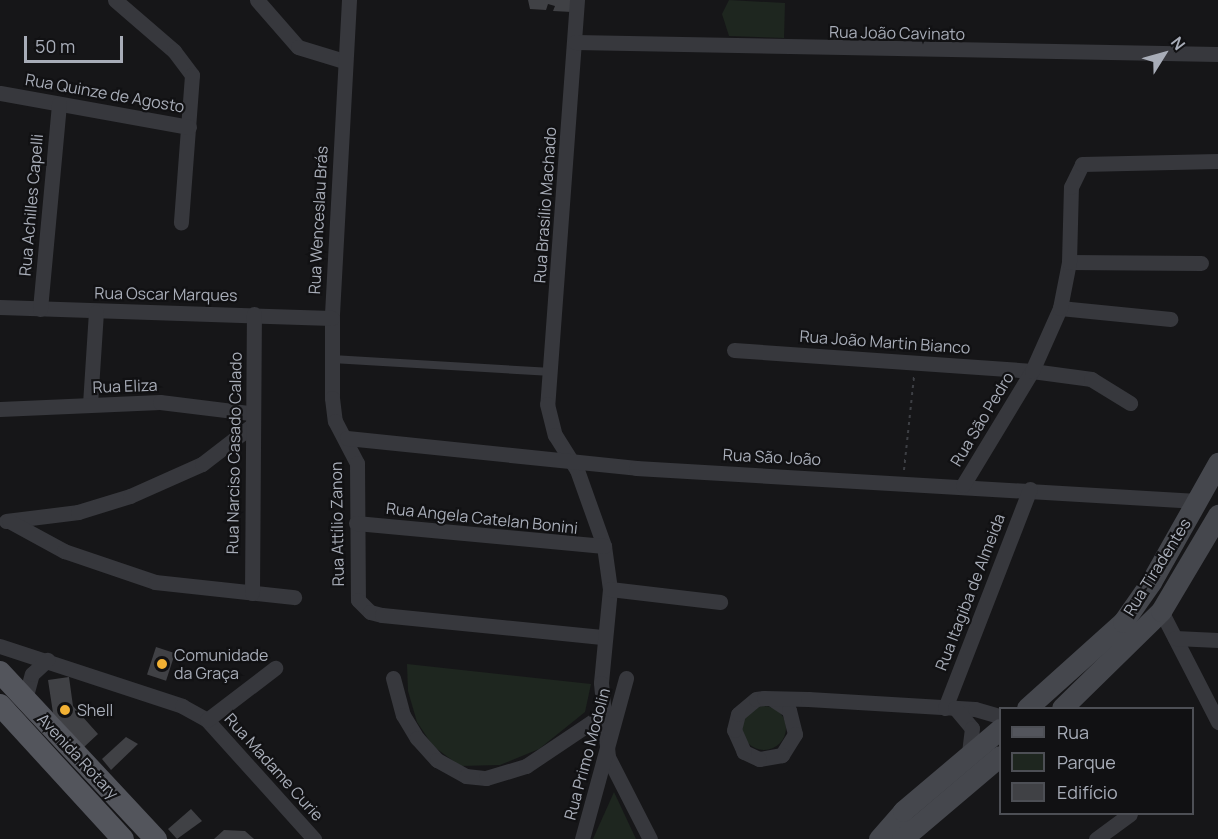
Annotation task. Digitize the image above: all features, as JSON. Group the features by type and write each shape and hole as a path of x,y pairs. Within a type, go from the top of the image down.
{"main road":[{"name":"Rua Tiradentes","path":"1028,707 1102,643 1151,582 1218,463"},
{"name":"Rua Tiradentes","path":"1063,707 1161,611 1215,525"},
{"path":"1151,582 1161,611"},
{"name":"Avenida Rotary","path":"0,672 156,839"},
{"name":"Avenida Rotary","path":"0,705 123,839"},
{"path":"879,839 969,753 999,730"},
{"path":"902,839 999,757"}],"street":[{"name":"Rua Quinze de Agosto","path":"0,93 189,127 192,80 186,65 115,0"},
{"path":"257,0 298,47 344,61"},
{"name":"Rua Wenceslau Brás","path":"346,438 332,411 332,318 349,0"},
{"name":"Rua Brasílio Machado","path":"535,454 543,445 549,412 548,372 577,0"},
{"name":"Rua João Cavinato","path":"575,42 1218,54"},
{"name":"Rua Achilles Capelli","path":"40,309 59,104"},
{"path":"181,223 189,127"},
{"name":"Rua São Pedro","path":"963,486 1032,371 1060,308 1069,262 1071,187 1077,170 1088,161 1218,161"},
{"path":"1069,262 1201,263"},
{"name":"Rua Oscar Marques","path":"0,307 96,312 254,314 332,318"},
{"path":"1060,308 1170,319"},
{"path":"90,404 96,312"},
{"name":"Rua Narciso Casado Calado","path":"252,592 250,420 254,314"},
{"name":"Rua João Martin Bianco","path":"734,350 1032,371"},
{"name":"Rua São Pedro","path":"1032,371 1091,379 1130,403"},
{"name":"Rua Eliza","path":"0,410 160,402 250,420"},
{"name":"Rua Brasílio Machado","path":"549,412 604,546 610,589 602,637 602,715 608,757"},
{"path":"4,521 78,512 130,496 202,464 250,420"},
{"name":"Rua São João","path":"346,438 535,454 636,468 1030,489 1197,501"},
{"name":"Rua Attílio Zanon","path":"346,438 357,463 356,593 366,609 382,615 602,637"},
{"name":"Rua Itagiba de Almeida","path":"950,708 1030,489"},
{"path":"4,521 64,551 155,582 294,597"},
{"name":"Rua Angela Catelan Bonini","path":"356,523 604,546"},
{"path":"610,589 720,602"},
{"path":"1161,611 1218,722"},
{"path":"1175,638 1218,640"},
{"name":"Rua Madame Curie","path":"0,646 182,706 207,720 314,839"},
{"path":"22,729 24,699 32,674 48,660"},
{"name":"Rua Madame Curie","path":"207,720 275,668"},
{"path":"393,678 403,715 417,738 437,760 466,776 486,778 526,766 602,715"},
{"name":"Rua Primo Modolin","path":"582,839 608,757 626,678"},
{"path":"772,699 794,718 795,734 782,755 767,760 744,752 734,730 738,714 749,702 772,699 950,708 999,716"},
{"path":"794,718 825,702"},
{"path":"950,708 972,728 969,753"},
{"path":"608,757 650,839"},
{"path":"1096,839 1127,815"}],"lane":[{"path":"332,359 548,372"}],"path":[{"path":"902,482 915,361"}],"green space":[{"path":"729,0 785,3 784,38 729,36 722,14"},
{"path":"407,664 591,684 585,712 539,749 500,765 460,766 433,746 417,722 408,691"},
{"path":"764,706 779,713 786,728 779,743 764,750 749,743 742,728 749,713"},
{"path":"614,792 636,839 593,839"}],"building":[{"path":"528,0 573,0 572,12 553,11 555,6 548,4 546,10 530,9"},
{"name":"Comunidade da Graça","path":"156,647 175,653 166,681 147,675"},
{"name":"Shell","path":"69,677 73,706 98,734 84,747 53,713 48,680"},
{"path":"126,737 138,744 111,770 102,759"},
{"path":"191,809 202,821 177,839 168,829"},
{"path":"224,830 245,831 254,839 214,839"}],"place":[{"name":"Comunidade da Graça","path":"162,664"},
{"name":"Shell","path":"65,710"}]}
